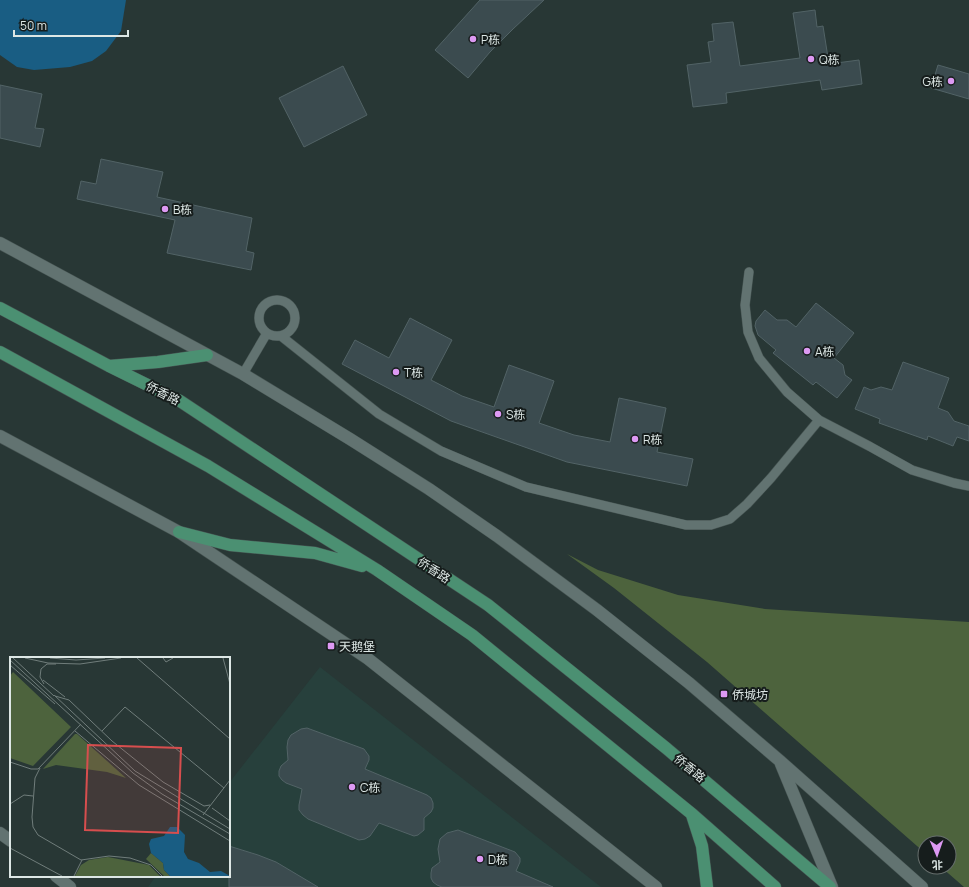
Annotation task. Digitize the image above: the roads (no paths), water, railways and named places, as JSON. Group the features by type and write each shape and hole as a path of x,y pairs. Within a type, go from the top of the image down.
{"main road":[{"path":"0,243 243,374 429,490 497,536 597,610 689,683 780,761 922,887"},
{"name":"侨香路","path":"0,308 180,402 488,605 666,748 831,887"},
{"path":"0,352 208,466 377,570 472,635 692,814 775,887"},
{"path":"109,366 158,362 207,355"},
{"path":"0,436 179,532 367,658 656,887"},
{"path":"179,532 230,545 315,553 377,570"},
{"path":"780,761 831,887"},
{"path":"692,814 702,846 707,887"},
{"path":"0,833 10,840"},
{"path":"57,877 70,887"}],"lane":[{"path":"749,272 745,304 748,332 759,358 787,392 819,420 870,446 912,470 969,486"},
{"path":"274,299 288,302 295,313 295,325 287,334 281,336 274,336 267,333 260,324 259,313 262,307 274,299"},
{"path":"243,374 267,333"},
{"path":"281,336 380,414 441,451 526,487 686,525 711,525 730,519 747,504 771,478 819,420"}],"water":[{"path":"0,0 126,0 121,31 106,51 92,61 70,67 34,70 17,67 0,55"}],"place":[{"name":"P栋","path":"473,39"},
{"name":"Q栋","path":"811,59"},
{"name":"G栋","path":"951,81"},
{"name":"B栋","path":"165,209"},
{"name":"A栋","path":"807,351"},
{"name":"T栋","path":"396,372"},
{"name":"S栋","path":"498,414"},
{"name":"R栋","path":"635,439"},
{"name":"天鹅堡","path":"331,646"},
{"name":"侨城坊","path":"724,694"},
{"name":"C栋","path":"352,787"},
{"name":"D栋","path":"480,859"}]}
